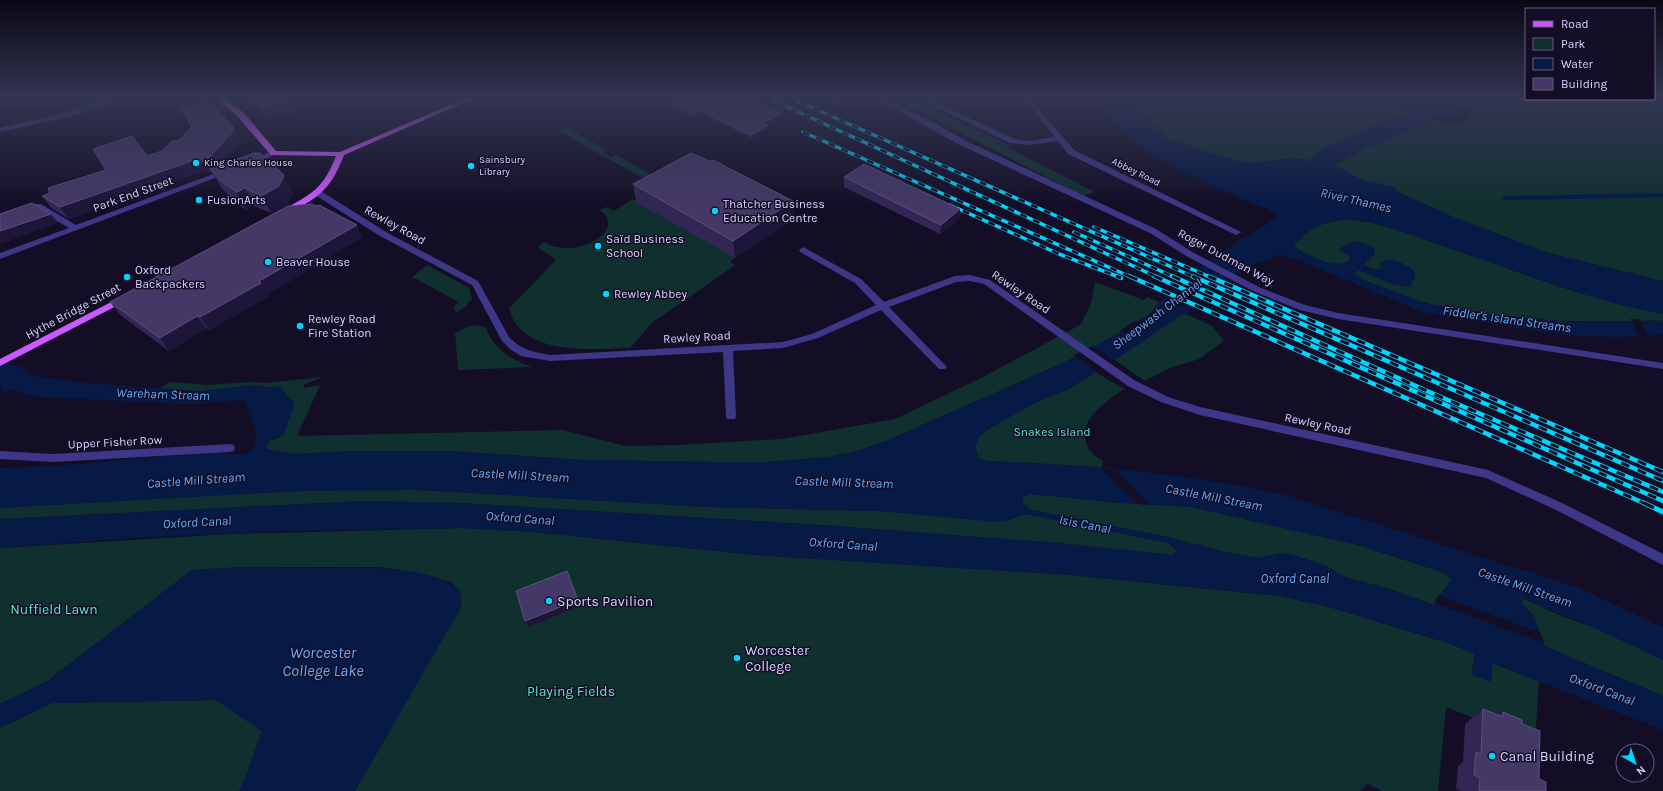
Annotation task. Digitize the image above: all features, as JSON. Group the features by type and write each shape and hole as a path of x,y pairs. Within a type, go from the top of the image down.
{"main road":[{"path":"257,134 274,153 341,154 387,134"},
{"path":"279,215 318,193 332,178 341,154"},
{"name":"Hythe Bridge Street","path":"1,363 133,293"}],"street":[{"name":"Roger Dudman Way","path":"947,134 961,142 1152,230 1192,255 1245,283 1303,308 1338,316 1663,366"},
{"path":"998,134 1013,141 1029,143 1059,139"},
{"name":"Abbey Road","path":"1055,134 1071,152 1237,232"},
{"name":"Park End Street","path":"0,256 238,168 274,153"},
{"name":"Rewley Road","path":"318,193 383,234 475,283 483,293 504,338 522,352 550,358 783,345 802,341 882,306 955,278 970,278 987,282 1110,369 1150,394 1181,406 1488,474 1558,506 1663,560"},
{"path":"38,206 75,228"},
{"path":"803,250 858,281 942,367"},
{"path":"728,349 731,416"},
{"name":"Upper Fisher Row","path":"0,455 52,458 230,448"}],"green space":[{"path":"564,134 578,134 607,150 603,153 611,157 616,155 663,181 657,186"},
{"path":"963,134 985,134 1013,147 1004,146 1095,192 1083,196"},
{"path":"1163,134 1663,134 1663,281 1548,253 1453,217 1400,193 1394,187 1366,181 1347,173 1347,170 1297,158 1261,162 1243,162 1199,150 1168,139"},
{"path":"633,199 735,258 730,262 735,265 652,323 630,348 578,349 559,347 542,342 527,335 516,324 509,308 556,260 538,247 544,242 558,247 572,248 579,247 595,240 606,230 608,224 606,217 600,210 607,207 614,211"},
{"path":"1347,219 1373,223 1581,293 1663,314 1663,321 1545,320 1462,311 1407,298 1357,276 1355,273 1356,271 1361,271 1391,283 1404,286 1415,279 1415,272 1408,266 1373,269 1364,264 1370,259 1370,245 1358,242 1343,253 1349,256 1350,260 1345,263 1338,264 1322,261 1295,247 1295,244 1301,238 1313,229 1325,223"},
{"path":"427,265 469,288 472,299 466,306 456,313 454,306 459,302 412,277"},
{"path":"1095,282 1144,300 1147,297 1159,302 1152,312 1127,329 1065,362 886,441 857,451 829,457 767,462 712,462 584,460 448,451 295,454 265,449 269,441 280,437 293,401 285,392 254,386 197,391 157,389 171,382 207,385 252,382 267,383 322,377 303,385 304,388 320,385 297,436 562,430 625,446 679,445 782,439 895,419 981,378 1080,325 1091,304"},
{"path":"1186,314 1211,325 1224,341 1199,359 1170,368 1145,381 1115,360 1179,316"},
{"path":"478,325 486,328 493,342 510,357 532,367 458,370 455,333 467,327"},
{"name":"Snakes Island","path":"1095,372 1124,389 1096,411 1086,426 1086,443 1093,454 1103,461 1101,469 987,461 978,457 975,446 979,437 987,430 1034,403 1069,389"},
{"path":"359,489 419,490 708,507 878,511 1005,521 1021,515 1030,515 1168,543 1178,551 1172,555 836,526 460,503 364,501 0,519 0,508 231,494"},
{"path":"1031,494 1121,503 1191,507 1358,545 1442,572 1452,579 1438,597 1434,605 1393,590 1342,576 1327,566 1296,556 1282,553 1258,558 1225,552 1168,537 1032,510 1022,503 1023,497"},
{"name":"Worcester College","path":"463,528 534,532 755,555 1070,575 1280,596 1329,607 1451,644 1475,654 1472,675 1491,681 1492,663 1539,681 1535,743 1446,707 1438,791 1383,791 1368,784 1360,791 355,791 461,607 460,591 451,582 421,574 381,567 242,567 192,570 46,682 0,704 0,548 231,534"},
{"path":"1521,597 1559,615 1593,627 1663,660 1663,696 1544,646 1534,616 1522,604"},
{"path":"216,700 262,731 244,782 239,791 0,791 0,728 52,703"}],"water":[{"path":"1127,134 1163,134 1168,139 1199,150 1243,162 1261,162 1297,158 1347,170 1347,173 1366,181 1394,187 1400,193 1453,217 1548,253 1663,281 1663,314 1579,293 1396,229 1371,222 1340,219 1326,223 1306,233 1295,244 1295,248 1322,261 1338,264 1345,263 1350,260 1349,256 1339,250 1343,246 1352,242 1361,242 1366,244 1375,249 1375,254 1364,264 1367,268 1380,270 1380,264 1384,261 1398,261 1415,272 1415,279 1412,280 1411,286 1404,286 1385,282 1361,271 1356,271 1355,273 1364,280 1425,303 1477,313 1573,322 1663,321 1663,335 1618,337 1572,336 1422,312 1306,263 1280,255 1245,268 1205,297 1186,314 1179,316 1147,339 1069,389 1034,403 987,430 979,437 975,446 978,457 987,461 1025,462 1139,471 1252,488 1289,496 1579,588 1663,627 1663,660 1593,627 1521,598 1522,604 1534,616 1544,646 1663,696 1663,730 1492,663 1491,682 1471,675 1475,654 1451,644 1329,607 1280,596 1070,575 755,555 534,532 463,528 291,531 130,538 0,548 0,519 364,501 460,503 836,526 1062,543 1172,555 1178,551 1174,546 1168,543 1030,515 1021,515 1005,521 996,522 878,511 708,507 419,490 299,491 0,508 0,468 53,466 206,453 245,454 252,450 256,436 246,402 240,400 194,404 34,397 18,391 3,391 0,386 0,362 21,367 27,373 38,377 86,383 201,391 255,385 267,388 280,386 293,401 294,405 284,434 269,441 266,449 295,454 348,451 448,451 584,460 767,462 829,457 857,451 886,441 1065,362 1127,329 1152,312 1159,302 1204,264 1241,239 1266,225 1278,214 1193,177 1153,156","holes":["1031,494 1121,503 1191,507 1358,545 1442,572 1451,579 1434,605 1393,590 1342,576 1327,566 1296,556 1282,553 1258,558 1225,552 1168,537 1032,510 1022,503 1023,497"]},
{"name":"Worcester College Lake","path":"242,567 396,569 432,576 447,582 460,591 461,607 355,791 239,791 244,782 262,731 216,700 52,703 0,728 0,704 46,682 192,570"}],"pier":[{"path":"1197,268 1228,282 1216,291 1185,277"},
{"path":"1184,278 1214,292 1202,302 1172,288"},
{"path":"1171,289 1201,303 1193,310 1162,297"},
{"path":"1630,319 1639,319 1649,336 1640,337"},
{"path":"1135,321 1150,325 1135,335 1120,331"},
{"path":"1092,346 1116,362 1098,373 1074,355"},
{"path":"1101,469 1116,470 1151,505 1138,504"},
{"path":"1438,595 1541,633 1544,643 1435,603"}],"building":[{"path":"185,134 231,134 207,160 203,162 200,158 60,207 42,196 50,193 48,188 106,170 93,149 132,136 147,156 162,151 172,141 178,141"},
{"path":"254,153 260,153 284,175 279,186 261,196 245,188 237,192 222,182 210,169"},
{"name":"Thatcher Business Education Centre","path":"691,153 709,161 713,160 793,201 733,241 633,184"},
{"path":"864,164 960,209 941,225 844,177"},
{"path":"32,203 51,214 0,231 0,214"},
{"name":"Beaver House","path":"311,204 316,206 319,205 357,225 259,281 261,283 200,317 197,316 160,338 110,302 288,206"},
{"name":"Sports Pavilion","path":"567,571 578,600 525,621 516,591"},
{"path":"1483,709 1503,717 1503,712 1522,720 1522,724 1540,731 1539,779 1546,782 1546,791 1479,791 1480,778 1474,775 1476,752 1481,754"}],"waterway":[{"name":"River Thames","path":"1304,207 1315,191 1323,160 1358,142 1381,134"},
{"path":"1505,198 1663,195"}],"railway":[{"path":"807,134 1131,277"},
{"path":"846,134 1157,277"},
{"path":"871,134 1194,277"},
{"path":"950,205 1059,254 1119,277"},
{"path":"1094,227 1210,277"},
{"path":"1074,232 1174,277"},
{"path":"1116,276 1121,278"},
{"path":"1129,276 1646,504"},
{"path":"1154,276 1663,501"},
{"path":"1172,276 1427,391 1663,492"},
{"path":"1192,276 1663,481"},
{"path":"1208,276 1663,472"},
{"path":"1644,503 1663,512"}],"place":[{"name":"King Charles House","path":"196,163"},
{"name":"Sainsbury Library","path":"471,166"},
{"name":"FusionArts","path":"199,200"},
{"name":"Thatcher Business Education Centre","path":"715,211"},
{"name":"Saïd Business School","path":"598,246"},
{"name":"Beaver House","path":"268,262"},
{"name":"Oxford Backpackers","path":"127,277"},
{"name":"Rewley Abbey","path":"606,294"},
{"name":"Rewley Road Fire Station","path":"300,326"},
{"name":"Sports Pavilion","path":"549,601"},
{"name":"Worcester College","path":"737,658"},
{"name":"Canal Building","path":"1492,756"}],"water label":[{"name":"Sheepwash Channel","path":"1157,314"},
{"name":"Fiddler's Island Streams","path":"1507,319"},
{"name":"Wareham Stream","path":"163,394"},
{"name":"Castle Mill Stream","path":"520,475"},
{"name":"Castle Mill Stream","path":"196,480"},
{"name":"Castle Mill Stream","path":"844,482"},
{"name":"Castle Mill Stream","path":"1214,497"},
{"name":"Oxford Canal","path":"520,518"},
{"name":"Oxford Canal","path":"197,522"},
{"name":"Isis Canal","path":"1085,524"},
{"name":"Oxford Canal","path":"843,544"},
{"name":"Oxford Canal","path":"1295,578"},
{"name":"Castle Mill Stream","path":"1525,587"},
{"name":"Oxford Canal","path":"1602,689"}],"park label":[{"name":"Nuffield Lawn","path":"54,609"},
{"name":"Playing Fields","path":"571,691"}]}
